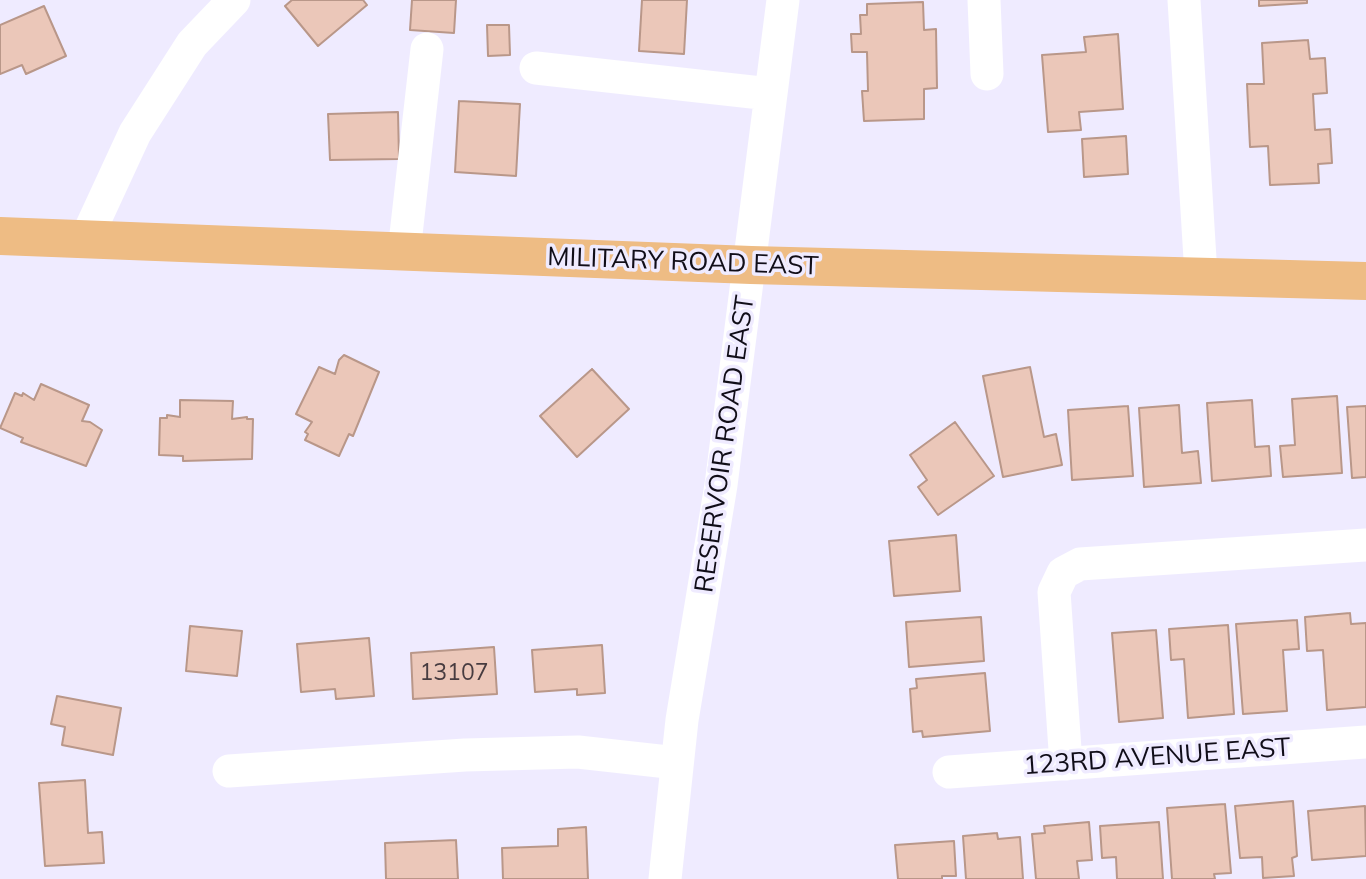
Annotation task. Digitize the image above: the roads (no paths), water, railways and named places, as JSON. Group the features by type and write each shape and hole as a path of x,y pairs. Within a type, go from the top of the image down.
{"main road":[{"name":"MILITARY ROAD EAST","path":"0,236 751,265 1366,281"}],"street":[{"path":"86,239 135,133 192,44 234,0"},
{"name":"RESERVOIR ROAD EAST","path":"665,879 677,763 721,485 751,265 783,0"},
{"path":"984,0 987,74"},
{"path":"1184,0 1201,275"},
{"path":"404,251 427,49"},
{"path":"536,68 770,94"},
{"path":"1066,764 1054,592 1063,573 1080,564 1366,545"},
{"name":"123RD AVENUE EAST","path":"949,772 1366,742"},
{"path":"229,771 464,755 565,752 677,763"}]}
